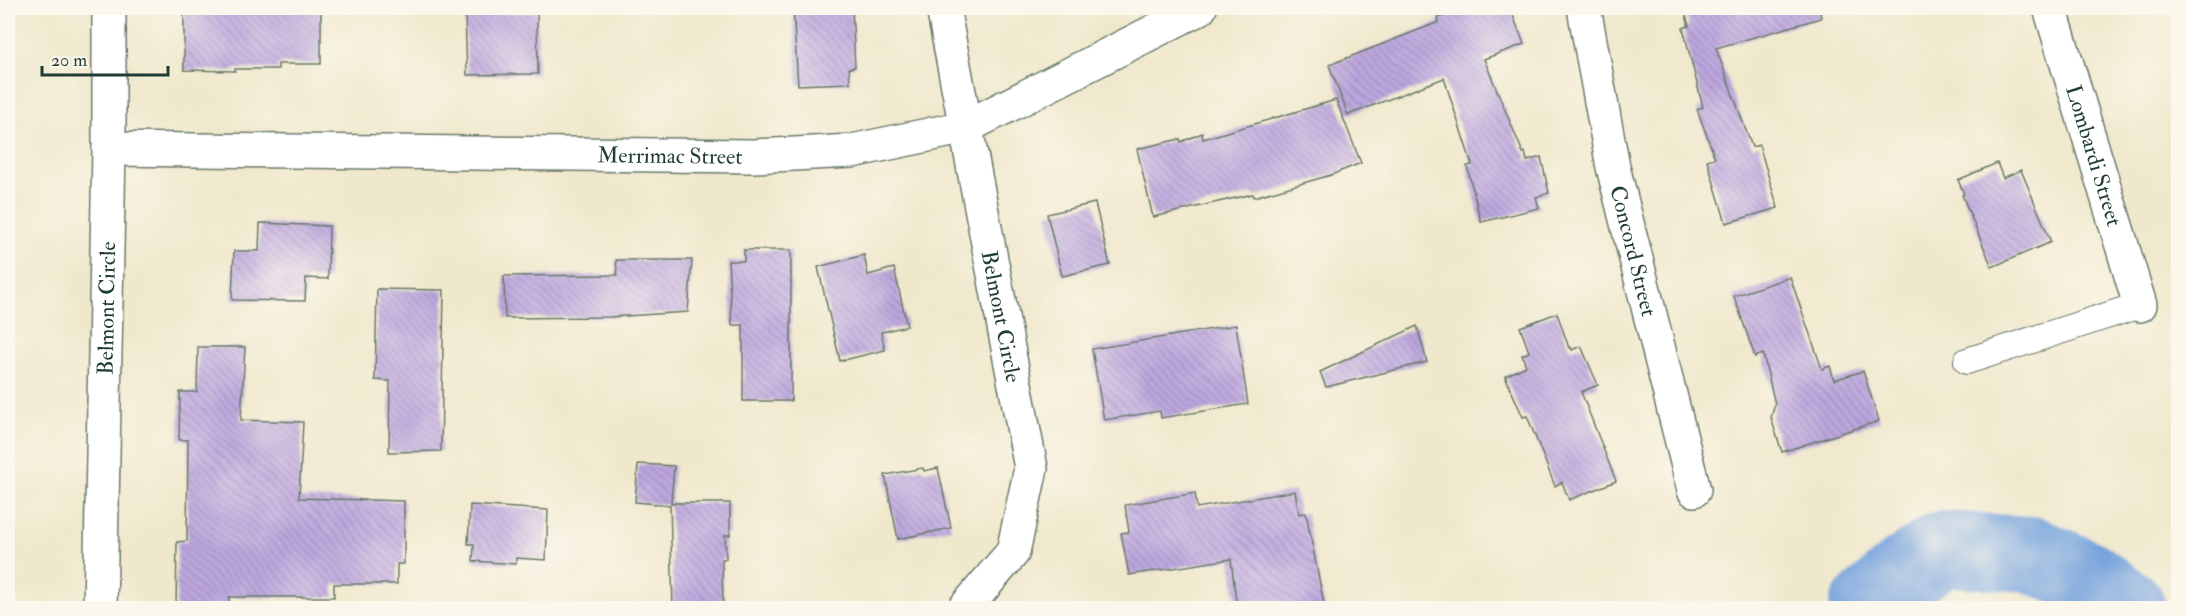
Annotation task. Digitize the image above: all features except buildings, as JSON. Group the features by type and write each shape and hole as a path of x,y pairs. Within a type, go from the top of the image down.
{"street":[{"name":"Belmont Circle","path":"100,609 110,8"},
{"name":"Belmont Circle","path":"943,8 1031,468 1013,552 965,609"},
{"name":"Merrimac Street","path":"109,149 754,156 852,151 966,127 1200,8"},
{"name":"Concord Street","path":"1584,8 1613,167 1694,490"},
{"name":"Lombardi Street","path":"2050,8 2140,305"}],"lane":[{"path":"1967,361 2140,305"}],"waterway":[{"path":"1867,608 1908,572 1942,549 2031,554 2087,578 2128,608"}]}
